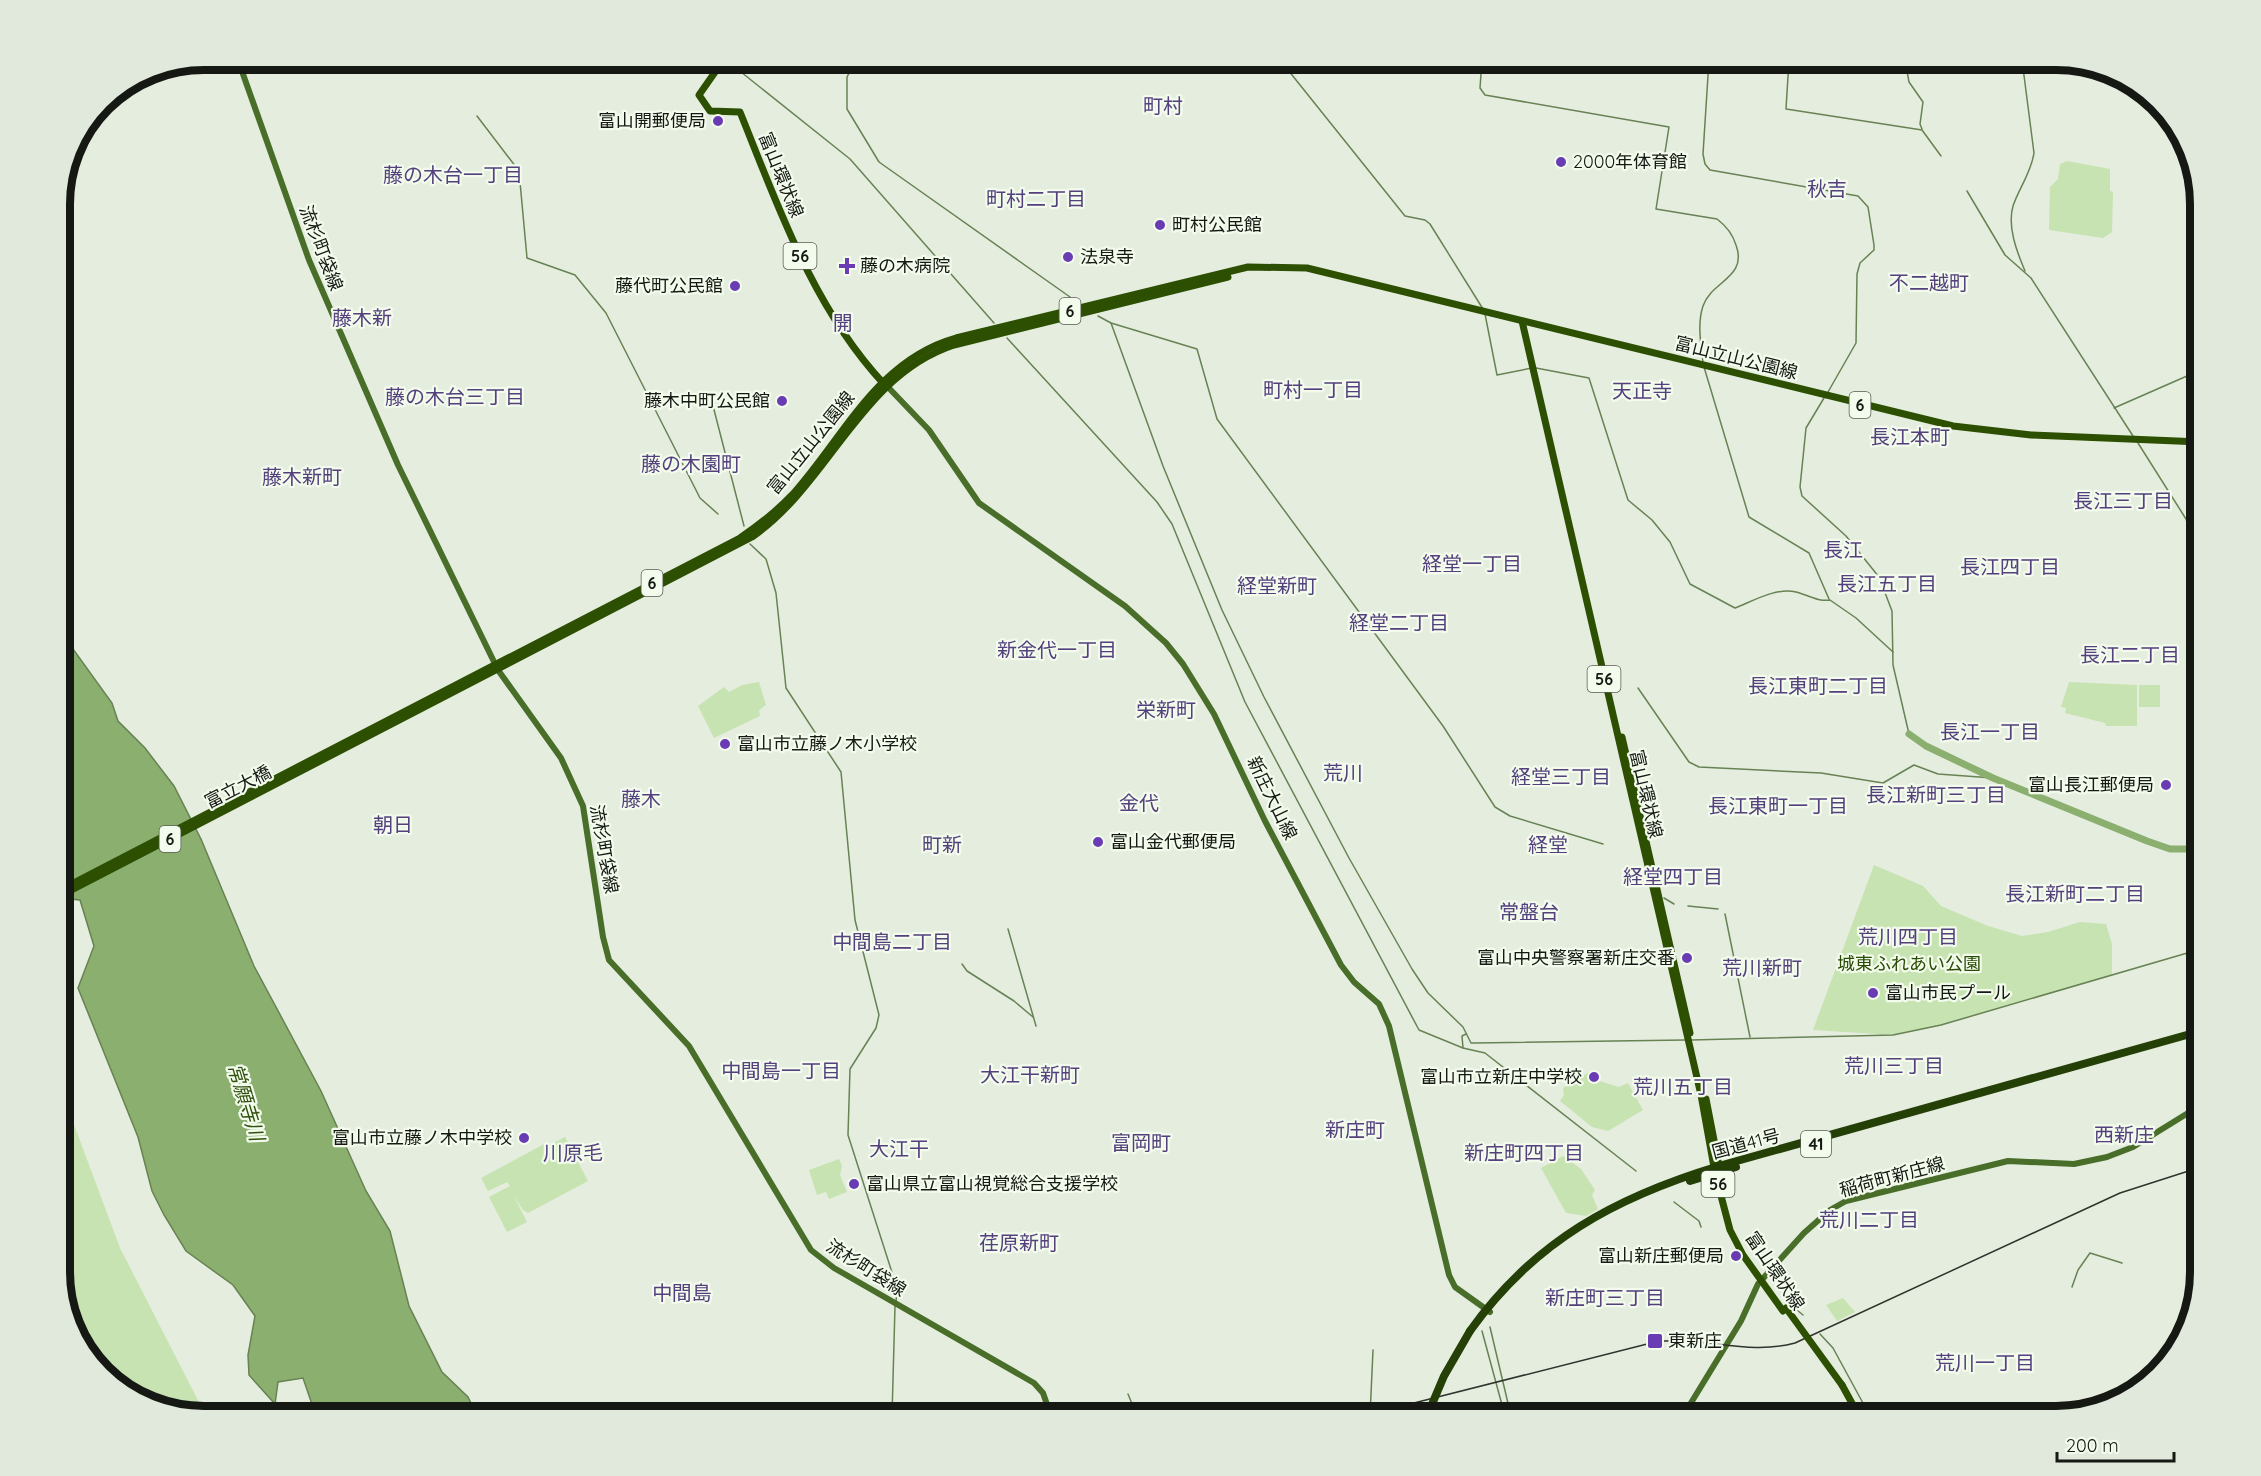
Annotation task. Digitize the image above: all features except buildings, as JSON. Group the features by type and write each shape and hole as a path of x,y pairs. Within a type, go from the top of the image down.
{"highway":[{"name":"国道41号","path":"1433,1406 1444,1376 1472,1332 1508,1290 1539,1261 1582,1228 1645,1197 1717,1170 2190,1035"}],"main road":[{"name":"流杉町袋線","path":"242,71 295,225 398,465 496,667 561,758 583,806 603,937 613,966 689,1046 811,1250 834,1268 1034,1383 1043,1393 1048,1406"},
{"name":"富山環状線","path":"716,71 699,95 710,111 740,112 794,244 852,347 884,383"},
{"name":"富山立山公園線","path":"371,732 736,547 765,528 801,494 884,383 919,361 954,345 1269,266 1307,268 1953,426 2031,435 2190,442"},
{"name":"富山環状線","path":"1524,322 1690,1040 1717,1170 1733,1226 1762,1279 1852,1406"},
{"name":"新庄大山線","path":"884,383 929,430 979,503 1125,606 1166,644 1193,679 1214,714 1265,821 1341,965 1354,982 1379,1004 1383,1012 1397,1055 1449,1275 1455,1287 1488,1311"},
{"name":"富山立山公園線","path":"430,705 496,667"},
{"name":"富立大橋","path":"71,890 371,732 430,705"},
{"name":"富立大橋","path":"71,884 279,780"},
{"name":"稲荷町新庄線","path":"1689,1406 1741,1321 1762,1279 1820,1218 1846,1202 2008,1161 2068,1165 2107,1157 2145,1141 2190,1112"},
{"name":"富山環状線","path":"1840,1387 1849,1406"}],"green space":[{"path":"2067,161 2110,169 2110,191 2113,192 2112,232 2103,238 2049,230 2050,187 2058,179 2060,164"},
{"path":"759,682 766,705 759,710 760,716 714,738 698,706 724,687 729,692 742,685"},
{"path":"2069,682 2137,685 2137,726 2106,726 2105,723 2065,713 2066,708 2061,707"},
{"path":"2139,685 2160,685 2160,707 2139,707"},
{"name":"城東ふれあい公園","path":"1874,865 1923,886 1941,906 1988,926 2022,936 2048,932 2080,922 2106,924 2112,944 2112,975 1941,1025 1893,1035 1813,1030"},
{"path":"1591,1071 1596,1080 1619,1087 1628,1083 1643,1110 1608,1131 1592,1127 1560,1101 1564,1095 1563,1088"},
{"path":"71,1117 120,1248 201,1406 169,1401 145,1392 130,1383 98,1353 84,1331 73,1298 71,1281"},
{"path":"565,1137 588,1181 528,1213 523,1210 514,1196 527,1222 507,1232 489,1197 510,1186 507,1182 488,1191 481,1178 546,1143 552,1144"},
{"path":"1563,1156 1581,1169 1595,1190 1592,1195 1598,1209 1586,1216 1566,1213 1541,1168"},
{"path":"839,1159 842,1166 840,1175 847,1192 829,1199 826,1192 817,1195 809,1170"},
{"path":"1843,1298 1855,1312 1837,1321 1826,1305"}],"water":[{"name":"常願寺川","path":"71,646 112,703 118,721 145,748 174,786 201,839 254,966 321,1091 366,1191 390,1231 409,1306 442,1372 468,1397 472,1406 313,1406 303,1378 278,1382 275,1404 249,1375 248,1355 255,1316 233,1285 186,1251 164,1215 152,1191 138,1137 78,988 94,946 80,900 71,899"}],"waterway":[{"path":"1288,70 1405,216 1425,220 1430,224 1483,309"},
{"path":"1481,70 1480,88 1485,95 1669,127 1656,209 1717,219 1733,238 1738,256 1733,272 1713,291 1703,306 1700,327 1703,362"},
{"path":"1708,70 1703,154 1705,164 1710,170 1858,196 1868,207 1874,250 1860,263 1857,274 1856,343 1828,392"},
{"path":"1788,70 1786,109 1922,130 1941,156"},
{"path":"1907,70 1909,82 1923,102 1920,124 1922,129"},
{"path":"2023,70 2034,153 2013,206 2011,222 2016,248 2025,271"},
{"path":"739,71 850,159 994,323"},
{"path":"850,71 847,77 847,109 879,162 1070,297"},
{"path":"477,116 519,171 527,258 575,275 606,313 700,498 718,514"},
{"path":"1967,191 2005,255 2031,278 2133,436"},
{"path":"1485,314 1497,375 1532,368"},
{"path":"1098,316 1111,323 1197,349 1217,419 1443,726 1495,807 1510,816 1603,844"},
{"path":"1111,323 1163,466 1222,610 1264,697 1349,858 1428,993 1463,1027 1471,1043 1686,1040"},
{"path":"1007,338 1157,502 1172,524 1245,702 1419,1030 1463,1048"},
{"path":"1704,367 1749,517 1809,553 1829,599"},
{"path":"1536,368 1589,378 1628,500 1652,520 1670,542 1690,584 1735,608 1781,591 1830,600 1856,618 1893,652"},
{"path":"2114,408 2190,373"},
{"path":"1824,398 1806,428 1800,487 1802,496 1846,536 1879,577 1892,611 1893,665 1909,734"},
{"path":"712,402 744,526"},
{"path":"2138,443 2186,519 2190,531"},
{"path":"750,544 766,559 776,593 786,688 841,772 855,920 879,1015 876,1028 850,1069 848,1135 897,1288 896,1302"},
{"path":"1638,688 1689,762 1699,767 1821,773 1883,783 1914,765 1938,774 1993,778"},
{"path":"1909,734 1926,746 1993,778 2147,841 2170,849 2190,849"},
{"path":"1664,898 1674,904"},
{"path":"1688,906 1718,909"},
{"path":"1725,914 1750,1037"},
{"path":"1008,929 1036,1026"},
{"path":"1691,1040 1893,1035 1941,1025 2190,952"},
{"path":"962,964 967,971 1014,1001 1033,1017"},
{"path":"1466,1034 1462,1036 1463,1048 1485,1053 1636,1171"},
{"path":"1674,1202 1699,1221 1701,1227"},
{"path":"2072,1287 2078,1270 2090,1253 2122,1263"},
{"path":"1786,1301 1803,1315"},
{"path":"892,1406 895,1306"},
{"path":"1490,1327 1509,1406"},
{"path":"1482,1331 1502,1406"},
{"path":"1820,1334 1833,1348 1865,1406"},
{"path":"1370,1406 1373,1350"},
{"path":"1128,1394 1133,1406"}],"railway":[{"path":"1396,1406 1655,1342 1691,1341 1743,1347 1795,1343 2120,1193 2190,1171"}],"place":[{"name":"富山開郵便局","path":"718,121"},
{"name":"2000年体育館","path":"1561,162"},
{"name":"町村公民館","path":"1160,225"},
{"name":"法泉寺","path":"1068,257"},
{"name":"藤の木病院","path":"847,266"},
{"name":"藤代町公民館","path":"735,286"},
{"name":"藤木中町公民館","path":"782,401"},
{"name":"富山市立藤ノ木小学校","path":"725,744"},
{"name":"富山長江郵便局","path":"2166,785"},
{"name":"富山金代郵便局","path":"1098,842"},
{"name":"富山中央警察署新庄交番","path":"1687,958"},
{"name":"富山市民プール","path":"1873,993"},
{"name":"富山市立新庄中学校","path":"1594,1077"},
{"name":"富山市立藤ノ木中学校","path":"524,1138"},
{"name":"富山県立富山視覚総合支援学校","path":"854,1184"},
{"name":"富山新庄郵便局","path":"1736,1256"},
{"name":"東新庄","path":"1655,1341"}],"district":[{"name":"町村","path":"1163,106"},
{"name":"藤の木台一丁目","path":"453,175"},
{"name":"秋吉","path":"1827,189"},
{"name":"町村二丁目","path":"1036,199"},
{"name":"不二越町","path":"1929,283"},
{"name":"藤木新","path":"362,318"},
{"name":"開","path":"843,323"},
{"name":"町村一丁目","path":"1313,390"},
{"name":"天正寺","path":"1642,391"},
{"name":"藤の木台三丁目","path":"455,397"},
{"name":"長江本町","path":"1910,437"},
{"name":"藤の木園町","path":"691,464"},
{"name":"藤木新町","path":"302,477"},
{"name":"長江三丁目","path":"2123,501"},
{"name":"長江","path":"1843,550"},
{"name":"経堂一丁目","path":"1472,564"},
{"name":"長江四丁目","path":"2010,567"},
{"name":"長江五丁目","path":"1887,584"},
{"name":"経堂新町","path":"1277,586"},
{"name":"経堂二丁目","path":"1399,623"},
{"name":"新金代一丁目","path":"1057,650"},
{"name":"長江二丁目","path":"2130,655"},
{"name":"長江東町二丁目","path":"1818,686"},
{"name":"栄新町","path":"1166,710"},
{"name":"長江一丁目","path":"1990,732"},
{"name":"荒川","path":"1343,773"},
{"name":"経堂三丁目","path":"1561,777"},
{"name":"長江新町三丁目","path":"1936,795"},
{"name":"藤木","path":"641,799"},
{"name":"金代","path":"1139,803"},
{"name":"長江東町一丁目","path":"1778,806"},
{"name":"朝日","path":"393,825"},
{"name":"町新","path":"942,845"},
{"name":"経堂","path":"1548,845"},
{"name":"経堂四丁目","path":"1673,877"},
{"name":"長江新町二丁目","path":"2075,894"},
{"name":"常盤台","path":"1529,912"},
{"name":"荒川四丁目","path":"1908,937"},
{"name":"中間島二丁目","path":"892,942"},
{"name":"荒川新町","path":"1762,968"},
{"name":"荒川三丁目","path":"1894,1066"},
{"name":"中間島一丁目","path":"781,1071"},
{"name":"大江干新町","path":"1030,1075"},
{"name":"荒川五丁目","path":"1683,1087"},
{"name":"新庄町","path":"1355,1130"},
{"name":"西新庄","path":"2124,1135"},
{"name":"富岡町","path":"1141,1143"},
{"name":"大江干","path":"899,1149"},
{"name":"川原毛","path":"573,1153"},
{"name":"新庄町四丁目","path":"1524,1153"},
{"name":"荒川二丁目","path":"1869,1220"},
{"name":"荏原新町","path":"1019,1243"},
{"name":"中間島","path":"682,1293"},
{"name":"新庄町三丁目","path":"1605,1298"},
{"name":"荒川一丁目","path":"1985,1363"}]}
